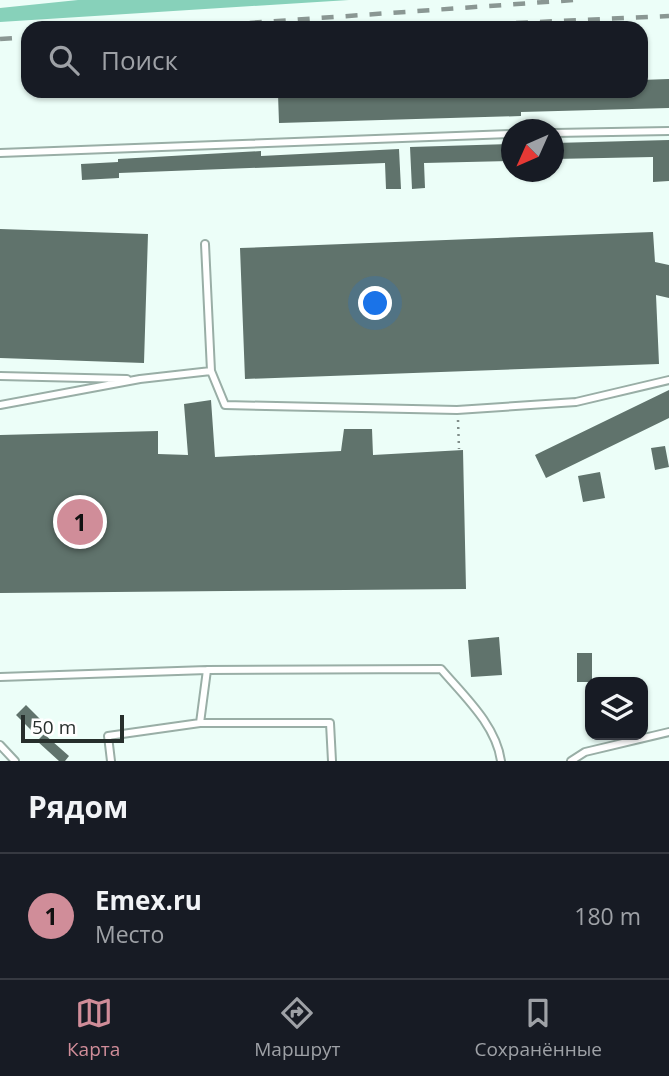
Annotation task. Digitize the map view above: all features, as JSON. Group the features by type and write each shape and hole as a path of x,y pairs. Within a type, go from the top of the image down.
{"lane":[{"path":"564,133 669,131"},
{"path":"0,153 501,134"},
{"path":"205,244 211,371 225,405 457,410 576,402 669,380"},
{"path":"0,405 140,379 211,371"},
{"path":"0,376 140,379"},
{"path":"0,677 206,670 441,669 479,713 499,749 501,761"},
{"path":"200,723 206,670"},
{"path":"111,761 108,736 200,723 330,723 332,761"},
{"path":"572,761 585,752 633,738 669,732"},
{"path":"0,745 15,761"}],"path":[{"path":"458,423 459,449"}],"green space":[{"path":"78,0 349,0 0,22 0,8"}],"building":[{"path":"669,79 669,108 521,112 521,116 279,123 278,98 648,98 648,80"},
{"path":"669,140 669,181 653,182 653,157 564,159 564,143"},
{"path":"501,144 501,161 424,163 425,188 412,189 410,147"},
{"path":"399,149 401,189 386,189 385,163 119,173 119,178 82,180 81,164 118,162 118,159 261,151 261,156"},
{"path":"0,229 148,234 144,363 0,358"},
{"path":"653,232 655,262 669,265 669,298 656,295 659,364 245,379 240,248"},
{"path":"669,390 669,418 546,478 535,455"},
{"path":"211,400 215,457 341,451 344,429 372,429 373,455 463,450 466,589 0,593 0,435 158,431 158,454 188,455 184,404"},
{"path":"665,446 669,467 655,470 651,448"},
{"path":"600,472 605,498 583,502 578,476"},
{"path":"499,637 502,675 471,677 468,640"},
{"path":"577,653 592,653 592,677 585,677 585,682 577,682"},
{"path":"26,705 44,723 34,733 16,715"},
{"path":"44,734 69,756 65,761 59,761 37,741"}],"railway":[{"path":"277,21 574,0"},
{"path":"560,21 669,16"},
{"path":"0,39 21,38"}],"place":[{"name":"Emex.ru","path":"80,522"}]}
